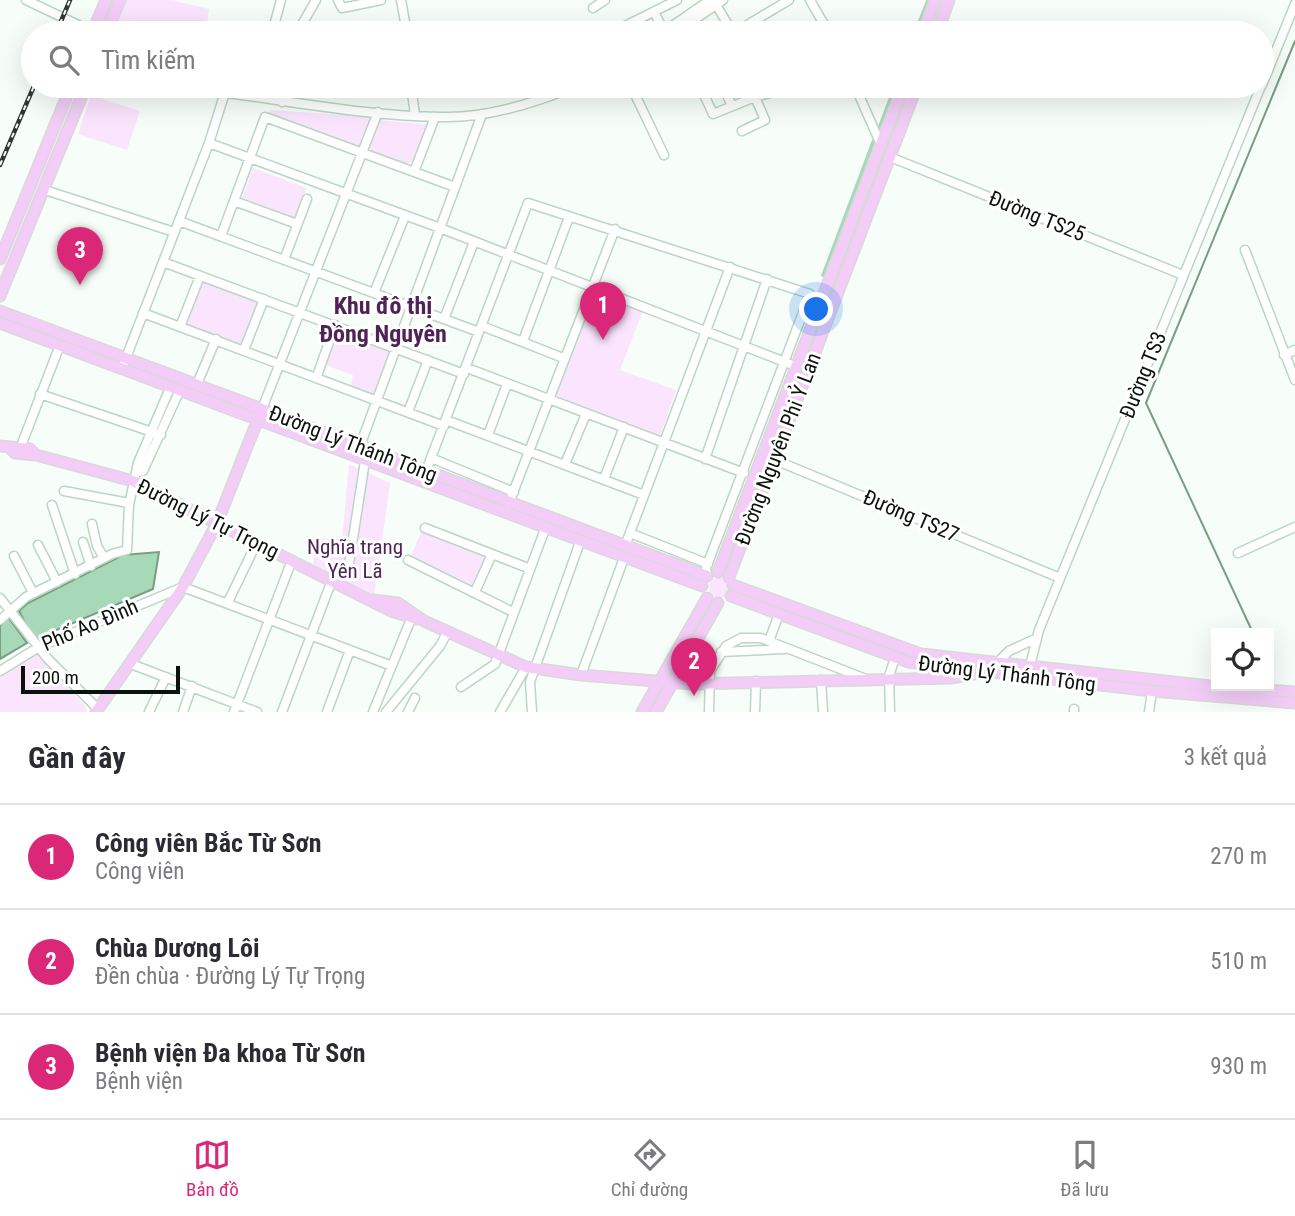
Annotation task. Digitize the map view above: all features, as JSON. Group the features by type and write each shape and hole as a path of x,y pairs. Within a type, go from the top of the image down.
{"main road":[{"path":"98,21 106,0"},
{"path":"111,21 120,0"},
{"path":"927,21 935,0"},
{"path":"941,21 949,0"},
{"path":"0,259 66,98"},
{"path":"0,296 81,98"},
{"name":"Đường Nguyên Phi Ỷ Lan","path":"712,574 762,455 899,98"},
{"name":"Đường Nguyên Phi Ỷ Lan","path":"731,581 912,98"},
{"path":"881,145 890,157"},
{"name":"Đường Lý Thánh Tông","path":"0,311 121,369 561,535 712,574"},
{"name":"Đường Lý Thánh Tông","path":"0,323 125,357 565,524 702,586"},
{"path":"97,711 183,587 217,523 262,409"},
{"name":"Đường Lý Tự Trọng","path":"10,447 15,453 36,455 135,477 217,523 373,600 531,668 659,684 951,678 984,672"},
{"path":"561,535 565,524"},
{"path":"656,712 718,603 730,596 731,581 712,574 702,586 707,598 718,603"},
{"name":"Đường Lý Thánh Tông","path":"731,581 910,652 998,662 1030,672 1152,691 1295,692"},
{"name":"Đường Lý Thánh Tông","path":"730,596 895,659 984,672 1030,672 1295,703"},
{"path":"642,712 707,598"},
{"name":"Đường Lý Tự Trọng","path":"373,600 398,603 424,621"}],"street":[{"path":"26,0 70,21"},
{"path":"275,21 281,0"},
{"path":"304,21 316,0"},
{"path":"340,4 381,0"},
{"path":"401,0 405,21"},
{"path":"593,8 605,0"},
{"path":"636,21 677,0"},
{"path":"754,21 789,0"},
{"path":"810,0 820,21"},
{"path":"684,21 697,4 715,1"},
{"path":"689,21 715,1"},
{"path":"715,1 726,21"},
{"name":"Đường TS3","path":"1274,56 1295,4"},
{"path":"654,12 658,21"},
{"path":"121,369 209,143 223,98"},
{"path":"263,98 378,113 435,117 482,114 542,98"},
{"path":"282,102 283,98"},
{"path":"413,98 415,115"},
{"path":"637,98 664,155"},
{"path":"706,98 713,114 747,98"},
{"path":"728,98 732,106"},
{"path":"742,131 765,120 760,98"},
{"path":"860,98 881,145"},
{"name":"Đường TS3","path":"1030,672 1037,638 1060,578 1257,98"},
{"path":"262,409 378,113"},
{"path":"360,446 482,114"},
{"path":"220,236 265,117 455,187"},
{"path":"414,172 435,117"},
{"path":"209,143 593,287 796,367"},
{"name":"Đường TS25","path":"890,157 1184,275"},
{"path":"45,190 174,232"},
{"path":"284,260 307,199"},
{"path":"233,201 297,224"},
{"path":"426,471 528,203 810,294 708,564 712,574"},
{"path":"374,293 405,216"},
{"path":"523,341 569,217"},
{"path":"179,221 410,307 523,341 564,358"},
{"path":"509,503 615,229"},
{"path":"444,319 474,242"},
{"path":"1245,250 1295,380"},
{"path":"163,262 428,360 549,399 744,473"},
{"path":"582,675 630,533 730,267"},
{"path":"180,327 200,276"},
{"path":"705,459 767,279"},
{"path":"244,350 264,299"},
{"path":"143,313 408,412 488,435 644,495"},
{"path":"317,376 335,324"},
{"path":"197,384 216,339"},
{"path":"10,447 40,394 62,340"},
{"path":"1284,355 1295,350"},
{"path":"408,412 428,360"},
{"path":"488,435 506,384"},
{"path":"0,620 33,593 104,558 127,550 129,503 135,477 174,390"},
{"path":"40,394 156,433"},
{"path":"565,464 586,414"},
{"path":"604,479 624,427"},
{"name":"Đường TS27","path":"762,455 1060,578"},
{"path":"431,458 514,492"},
{"path":"349,564 365,461"},
{"path":"64,491 129,503"},
{"path":"52,505 75,574"},
{"path":"92,524 97,546 104,558"},
{"path":"1238,553 1295,527"},
{"path":"425,528 528,568"},
{"path":"461,687 493,667 528,568 545,529"},
{"path":"630,533 708,564"},
{"path":"83,542 91,566"},
{"path":"228,602 257,542"},
{"path":"500,712 531,668 580,542"},
{"path":"38,545 57,582"},
{"path":"475,592 492,554"},
{"path":"14,556 33,593"},
{"path":"235,708 292,560"},
{"path":"408,560 513,612"},
{"path":"282,712 332,580"},
{"path":"183,587 392,666"},
{"name":"Phố Ao Đình","path":"0,671 38,647 183,587"},
{"path":"0,598 38,647 97,711"},
{"path":"769,641 779,614"},
{"path":"373,712 411,618"},
{"path":"386,712 440,646 448,631"},
{"path":"709,712 710,671 721,652 741,638 752,636 769,641 866,679"},
{"path":"998,662 1009,651 1037,638"},
{"path":"721,652 788,648"},
{"path":"327,712 350,650"},
{"path":"890,712 889,679 895,659"},
{"path":"131,664 192,686 235,708 257,712"},
{"path":"823,712 825,680 833,665"},
{"path":"531,668 532,712"},
{"path":"388,676 403,688"},
{"path":"149,712 166,677"},
{"path":"755,712 756,681"},
{"path":"183,712 192,686"},
{"path":"1149,712 1152,691"},
{"path":"408,712 415,698"}],"green space":[{"path":"126,0 170,0 209,9 207,21 118,21"},
{"path":"73,98 74,98 0,283 0,275"},
{"path":"90,98 100,98 140,111 127,150 78,134"},
{"path":"270,110 373,117 362,145 355,147 269,116"},
{"path":"378,120 430,125 415,161 407,164 372,153 368,147"},
{"path":"253,168 307,188 295,221 241,201"},
{"path":"877,168 879,170 772,451 770,449"},
{"path":"203,279 260,302 242,348 184,325"},
{"path":"596,292 643,310 620,370 676,390 661,433 657,436 556,399 554,395 592,295"},
{"path":"337,330 390,350 375,392 370,394 350,388 353,375 325,365"},
{"name":"Nghĩa trang Yên Lã","path":"349,464 390,483 374,596 313,564 318,538 342,540"},
{"path":"422,530 486,557 473,586 410,558"},
{"path":"720,576 730,583 731,587 724,597 720,598 710,591 709,587 716,577"},
{"path":"36,652 85,706 87,712 0,712 0,673"}],"shaded area":[{"path":"159,552 153,589 38,638 31,634 19,611 28,603 123,555"},
{"path":"8,617 27,643 0,659 0,626"}],"waterway":[{"path":"921,21 929,0"},
{"path":"1274,92 1295,41"},
{"path":"879,131 891,98"},
{"path":"1251,628 1146,403 1272,98"},
{"path":"824,275 874,142"}],"railway":[{"path":"61,21 70,0"},
{"path":"0,165 29,98"}],"place":[{"name":"Bệnh viện Đa khoa Từ Sơn","path":"80,285"},
{"name":"Công viên Bắc Từ Sơn","path":"603,340"},
{"name":"Chùa Dương Lôi","path":"694,696"}],"district":[{"name":"Khu đô thị Đồng Nguyên","path":"383,320"}]}
